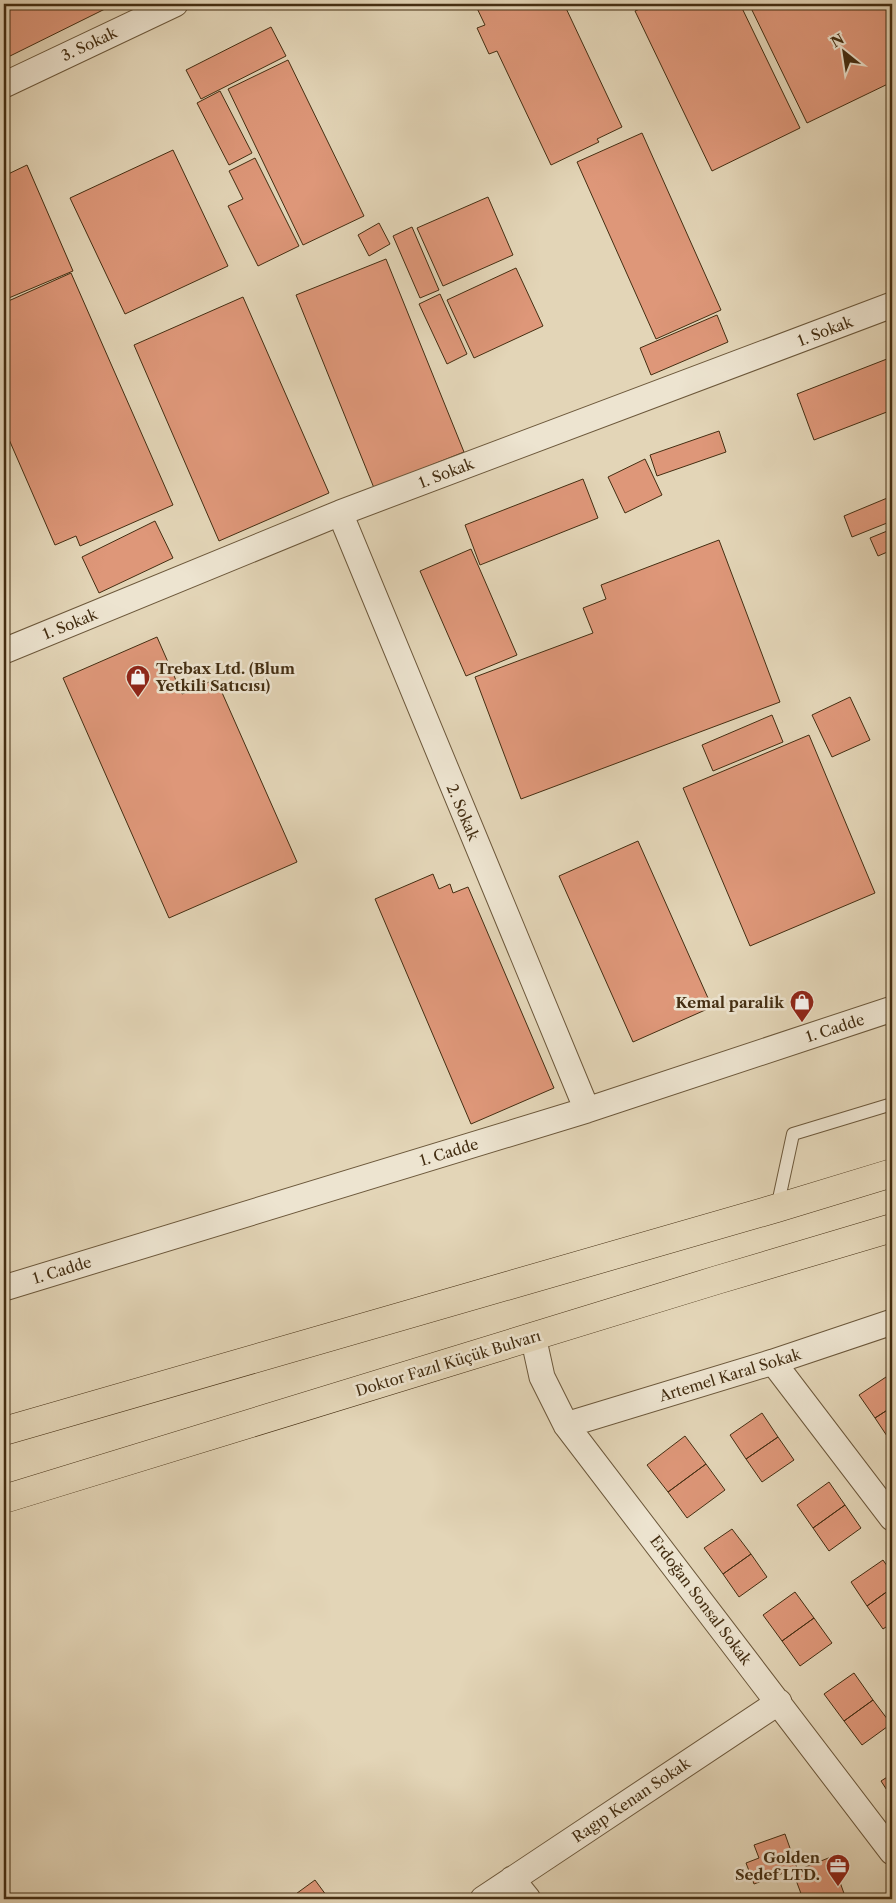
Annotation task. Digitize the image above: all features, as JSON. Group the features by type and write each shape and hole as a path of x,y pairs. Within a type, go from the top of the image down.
{"highway":[{"path":"4,1431 777,1208 892,1173"},
{"name":"Doktor Fazıl Küçük Bulvarı","path":"4,1499 532,1336 892,1228"}],"street":[{"name":"3. Sokak","path":"4,85 149,9 175,4"},
{"name":"1. Sokak","path":"4,651 340,514 892,305"},
{"name":"2. Sokak","path":"340,514 587,1110"},
{"name":"1. Cadde","path":"4,1288 587,1110 892,1009"},
{"name":"Artemel Karal Sokak","path":"566,1424 773,1362 892,1322"},
{"name":"Erdoğan Sonsal Sokak","path":"532,1336 542,1376 566,1424 892,1852"},
{"path":"773,1362 892,1518"},
{"name":"Ragıp Kenan Sokak","path":"483,1899 779,1702"},
{"path":"512,1879 528,1899"}],"lane":[{"path":"777,1208 793,1134 892,1104"}],"building":[{"path":"4,4 110,4 111,6 4,59"},
{"path":"475,4 564,4 622,127 597,139 599,142 551,165 497,51 489,54 477,28 485,25"},
{"path":"651,4 740,4 800,128 712,171 635,11"},
{"path":"749,4 892,4 892,82 807,123"},
{"path":"271,27 286,56 201,99 186,70"},
{"path":"288,60 364,216 303,245 228,89"},
{"path":"220,91 252,153 229,165 197,103"},
{"path":"642,133 721,310 656,339 577,162"},
{"path":"173,150 228,266 125,314 70,198"},
{"path":"255,158 299,246 258,266 228,206 243,199 229,171"},
{"path":"27,165 73,271 4,300 4,176"},
{"path":"488,197 513,255 443,286 417,228"},
{"path":"379,223 390,244 369,256 358,235"},
{"path":"412,227 439,290 420,298 393,236"},
{"path":"386,259 464,452 374,488 296,295"},
{"path":"516,268 543,326 474,358 447,300"},
{"path":"71,273 173,505 80,546 76,536 55,545 4,428 4,303"},
{"path":"440,294 467,354 447,364 419,304"},
{"path":"243,297 329,493 219,541 134,345"},
{"path":"717,315 728,342 651,375 640,348"},
{"path":"892,357 892,410 814,440 797,394"},
{"path":"719,431 726,452 657,476 650,455"},
{"path":"645,459 662,495 625,513 608,477"},
{"path":"583,479 598,518 480,565 465,525"},
{"path":"892,496 892,521 852,537 844,516"},
{"path":"155,521 173,558 99,593 82,557"},
{"path":"892,529 892,550 878,556 870,538"},
{"path":"719,540 780,702 521,799 475,677 593,633 583,608 606,599 601,585"},
{"path":"471,549 517,655 466,676 420,571"},
{"path":"157,637 182,694 216,679 297,862 169,918 63,678"},
{"path":"850,697 870,740 832,757 812,715"},
{"path":"772,715 783,742 713,771 702,745"},
{"path":"809,735 875,893 750,946 683,788"},
{"path":"638,841 712,1007 633,1042 559,876"},
{"path":"433,874 439,889 450,884 453,893 468,887 554,1088 471,1124 375,899"},
{"path":"892,1373 892,1407 875,1418 859,1395"},
{"path":"892,1407 892,1441 891,1442 875,1418"},
{"path":"762,1413 778,1437 746,1459 730,1435"},
{"path":"685,1436 706,1464 668,1492 647,1465"},
{"path":"778,1437 794,1460 762,1482 746,1459"},
{"path":"706,1464 725,1490 687,1518 668,1492"},
{"path":"829,1482 845,1505 813,1528 797,1505"},
{"path":"845,1505 861,1528 829,1551 813,1528"},
{"path":"732,1529 751,1554 723,1574 704,1548"},
{"path":"751,1554 767,1577 739,1597 723,1574"},
{"path":"883,1560 892,1573 892,1588 867,1606 851,1582"},
{"path":"892,1588 892,1623 883,1629 867,1606"},
{"path":"795,1592 814,1618 782,1641 763,1615"},
{"path":"814,1618 832,1643 800,1666 782,1641"},
{"path":"854,1673 873,1700 844,1721 824,1694"},
{"path":"873,1700 891,1724 862,1745 844,1721"},
{"path":"892,1774 892,1798 881,1781"},
{"path":"785,1834 797,1868 754,1884 746,1863 759,1858 754,1845"},
{"path":"831,1857 846,1899 803,1899 793,1872"},
{"path":"315,1880 329,1899 289,1899"}],"place":[{"name":"Trebax Ltd. (Blum Yetkili Satıcısı)","path":"138,698"},
{"name":"Kemal paralik","path":"802,1023"},
{"name":"Golden Sedef LTD.","path":"838,1887"}]}
